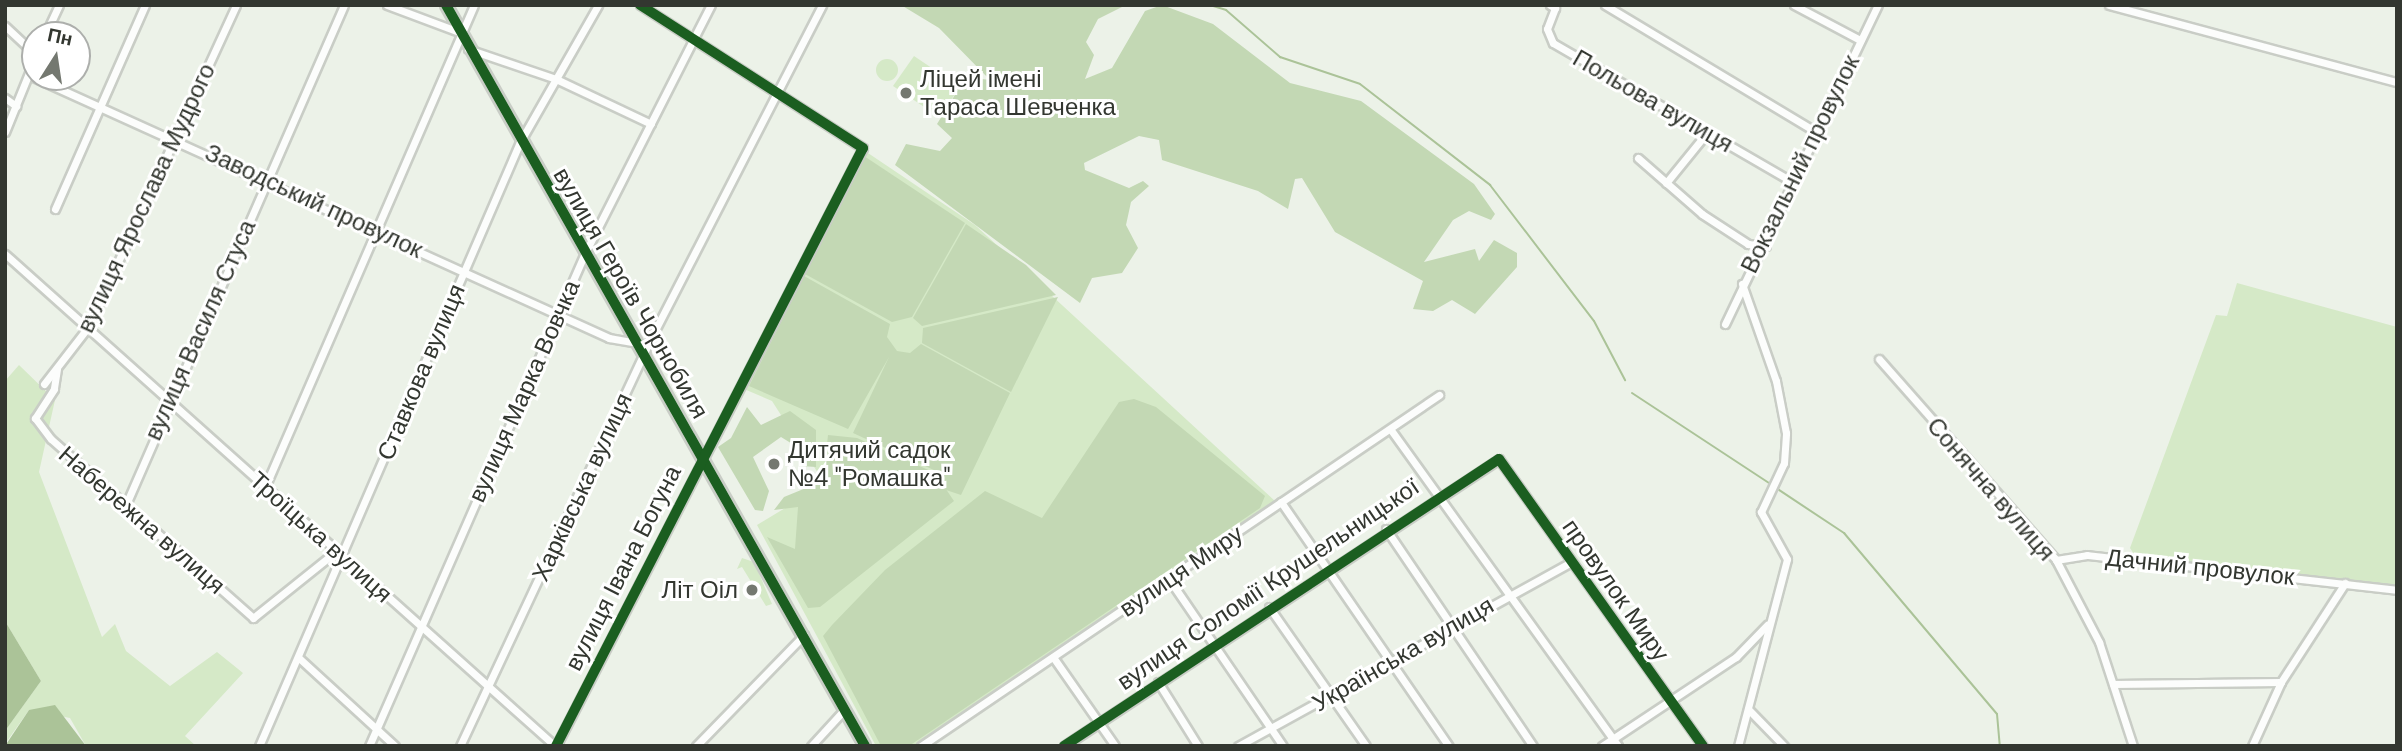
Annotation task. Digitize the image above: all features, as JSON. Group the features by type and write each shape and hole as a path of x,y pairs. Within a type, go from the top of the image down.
{"street":[{"path":"52,21 59,5"},
{"path":"55,209 145,5"},
{"name":"вулиця Ярослава Мудрого","path":"44,384 88,327 236,5"},
{"name":"вулиця Василя Стуса","path":"127,502 168,397 344,5"},
{"path":"387,5 459,32"},
{"name":"вулиця Героїв Чорнобиля","path":"446,5 520,142 805,635 865,746"},
{"path":"265,487 377,231 459,32 474,5"},
{"name":"Ставкова вулиця","path":"259,746 343,559 520,142 598,5"},
{"path":"640,5 777,94"},
{"name":"вулиця Марка Вовчка","path":"369,746 585,253 711,5"},
{"name":"Харківська вулиця","path":"460,746 644,356 822,5"},
{"path":"1605,5 1815,131"},
{"path":"1794,5 1860,40"},
{"name":"Вокзальний провулок","path":"1725,324 1742,284 1766,246 1791,181 1878,5"},
{"path":"2109,5 2397,82"},
{"name":"Польова вулиця","path":"1554,6 1547,29 1553,43 1705,135 1791,181"},
{"path":"5,26 21,42"},
{"path":"468,48 556,79 651,124"},
{"path":"5,132 22,91"},
{"name":"Заводський провулок","path":"70,91 177,137 558,315 636,343"},
{"name":"вулиця Івана Богуна","path":"556,746 863,148 777,94"},
{"path":"5,98 16,106"},
{"path":"1666,183 1705,135"},
{"path":"1638,159 1748,244 1766,246"},
{"name":"Троїцька вулиця","path":"5,254 168,397 335,552 556,746"},
{"path":"1738,746 1750,711 1767,624 1786,550 1761,512 1784,464 1786,433 1776,381 1742,284"},
{"name":"Сонячна вулиця","path":"1879,359 2056,560 2099,642 2133,746"},
{"name":"Набережна вулиця","path":"57,369 54,389 35,418 62,453 127,502 253,618 335,552"},
{"name":"вулиця Миру","path":"921,746 1439,395"},
{"path":"1391,430 1440,494 1615,742"},
{"name":"вулиця Соломії Крушельницької","path":"1064,746 1327,568 1497,459"},
{"name":"провулок Миру","path":"1497,459 1569,563 1703,746"},
{"path":"1281,502 1449,746"},
{"path":"1386,529 1448,626 1533,746"},
{"path":"335,552 348,545"},
{"name":"Дачний провулок","path":"2056,560 2087,555 2397,590"},
{"name":"Українська вулиця","path":"1238,746 1272,729 1448,626 1569,563"},
{"path":"1169,579 1283,746"},
{"path":"2252,746 2281,681 2345,583"},
{"path":"1269,607 1366,746"},
{"path":"1602,746 1615,742 1669,700 1736,657 1767,624"},
{"path":"695,746 805,635"},
{"path":"1053,657 1115,746"},
{"path":"299,658 395,746"},
{"path":"2113,684 2281,681"},
{"path":"1158,682 1198,746"},
{"path":"811,746 845,709"},
{"path":"1750,711 1784,746"}],"shaded area":[{"path":"901,5 1126,5 1098,19 1086,42 1094,55 1085,79 1112,68 1145,11 1162,5 1213,24 1290,83 1361,101 1474,184 1495,214 1491,220 1469,211 1453,220 1424,262 1475,249 1479,261 1494,240 1517,253 1517,267 1475,314 1452,300 1433,311 1413,309 1423,281 1335,232 1302,178 1295,179 1288,209 1258,191 1162,160 1159,140 1139,136 1084,163 1085,170 1129,188 1143,181 1149,186 1131,202 1126,225 1138,248 1122,273 1092,278 1080,303 895,165 906,144 940,151 952,138 937,124 966,77 990,80 939,28"},
{"path":"914,56 960,87 939,117 893,86"},
{"path":"887,59 897,66 898,70 891,80 887,81 877,74 876,70 883,60"},
{"path":"865,151 975,225 1276,502 915,746 876,746 757,525 825,484 772,401 744,389"},
{"path":"864,156 965,223 912,317 892,322 805,274"},
{"path":"966,224 1026,265 1056,295 922,326 913,318"},
{"path":"804,276 890,324 887,337 897,351 910,353 921,344 1010,393 961,495 946,490 936,471 853,433 889,357 848,429 749,386"},
{"path":"2237,283 2397,327 2397,586 2231,570 2135,556 2130,548 2216,315 2227,316"},
{"path":"1058,297 1011,392 922,343 923,328"},
{"path":"19,365 55,400 39,472 102,637 115,624 126,651 170,686 217,652 243,673 185,736 196,746 86,746 70,718 29,710 5,744 5,731 41,681 5,621 5,381"},
{"path":"1134,399 1156,407 1265,496 1260,508 909,746 881,746 823,636 885,570 985,491 1042,518 1119,402"},
{"path":"747,407 761,425 790,411 816,430 816,467 801,466 794,445 781,437 753,457 769,491 763,511 755,510 718,447 731,438"},
{"path":"828,435 857,438 935,473 954,501 820,607 808,608 767,537 795,549 798,507 774,510 784,497 823,481"},
{"path":"742,558 754,562 772,604 766,606 742,567 737,569"},
{"path":"5,621 41,681 5,731"},
{"path":"55,705 86,746 5,746 29,710"}],"waterway":[{"path":"1210,5 1226,10 1280,57 1360,84 1490,185 1594,321 1625,380"},
{"path":"1632,393 1772,485"},
{"path":"1776,488 1844,533 1997,714 2000,746"}],"cycle path":[{"path":"446,5 865,746"},
{"path":"556,746 863,148 640,5"},
{"path":"1064,746 1499,459 1703,746"}],"place":[{"name":"Ліцей імені Тараса Шевченка","path":"906,93"},
{"name":"Дитячий садок №4 \"Ромашка\"","path":"774,464"},
{"name":"Літ Оіл","path":"752,590"}]}
